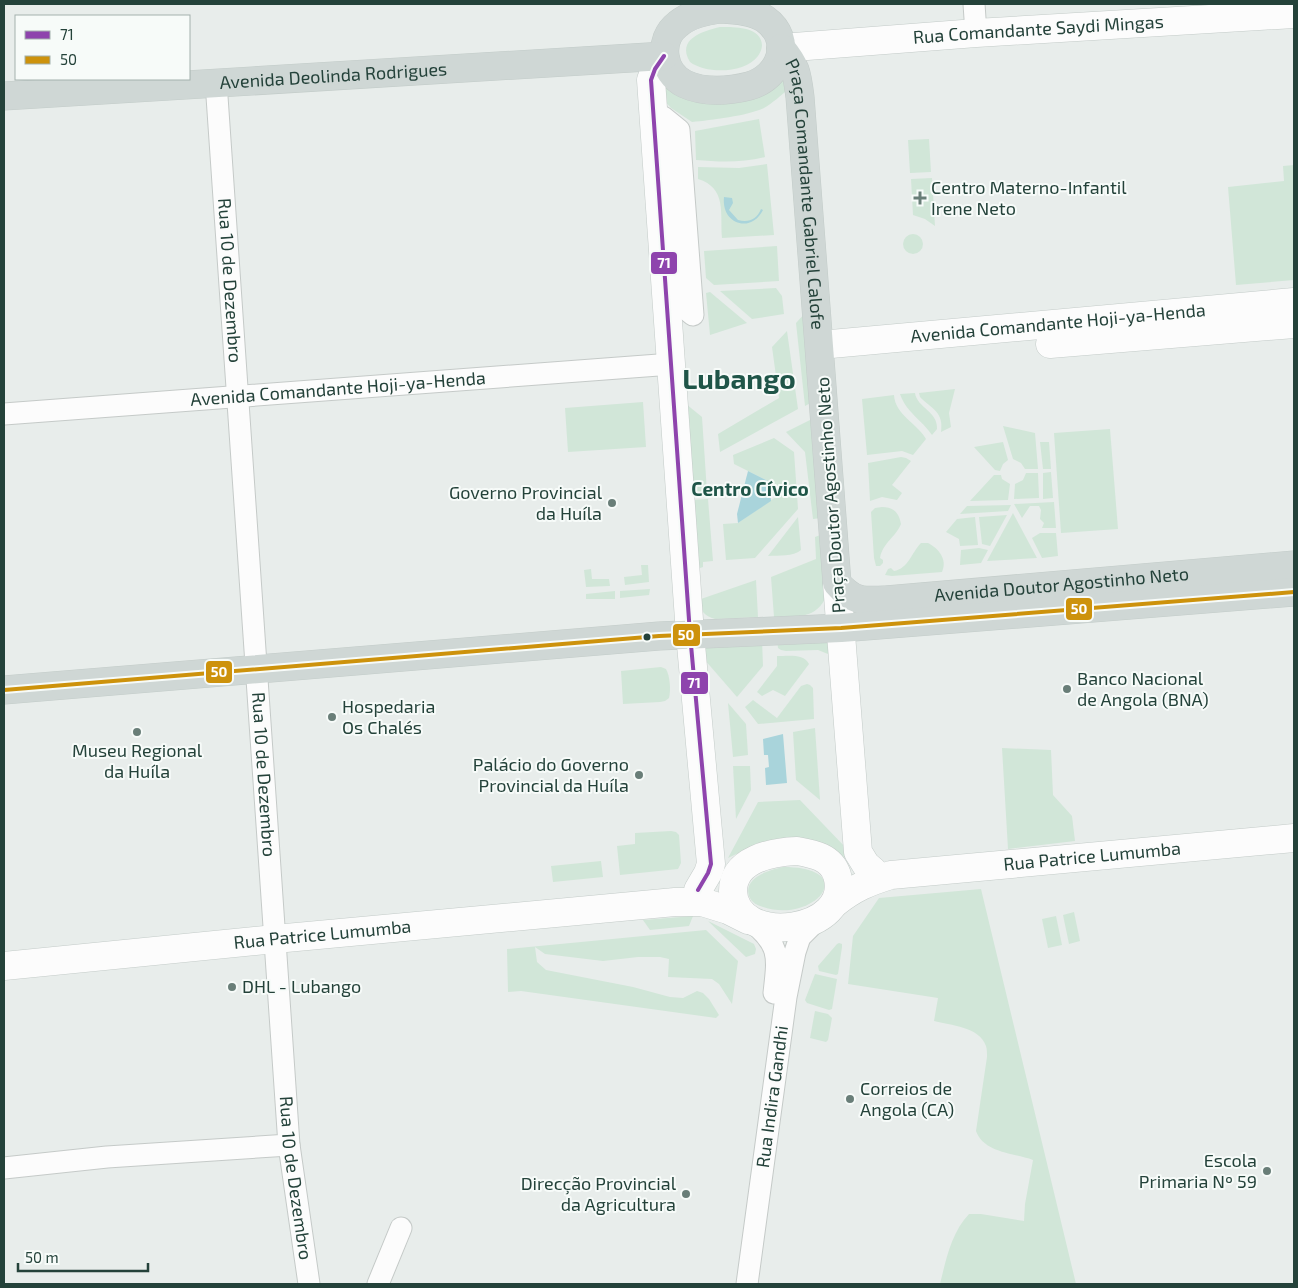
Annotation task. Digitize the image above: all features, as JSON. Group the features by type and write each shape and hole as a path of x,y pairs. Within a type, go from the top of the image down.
{"main road":[{"path":"747,9 764,18 778,36 781,48 780,59 776,69 769,76 750,86 725,90 709,90 684,84 668,68 664,56 669,34 676,25 694,11 747,9"},
{"name":"Praça Comandante Gabriel Calofe","path":"781,48 793,62 797,74 821,354"},
{"name":"Avenida Deolinda Rodrigues","path":"4,96 664,56"},
{"name":"Praça Doutor Agostinho Neto","path":"821,354 837,583"},
{"name":"Avenida Doutor Agostinho Neto","path":"837,583 845,593 857,599 886,600 1294,565"},
{"name":"Avenida Doutor Agostinho Neto","path":"4,690 690,634 840,628 1294,592"}],"street":[{"path":"974,4 976,33"},
{"name":"Rua Comandante Saydi Mingas","path":"781,48 976,33 1294,14"},
{"path":"664,56 655,69 651,80 690,634 711,864 698,890"},
{"name":"Rua 10 de Dezembro","path":"216,82 290,1144 309,1284"},
{"path":"663,117 679,130 694,315 678,303 663,117"},
{"name":"Avenida Comandante Hoji-ya-Henda","path":"821,354 1294,302"},
{"name":"Avenida Comandante Hoji-ya-Henda","path":"821,354 1294,324"},
{"name":"Avenida Comandante Hoji-ya-Henda","path":"4,414 672,364"},
{"name":"Praça Doutor Agostinho Neto","path":"837,583 858,852 866,865 882,873"},
{"name":"Rua Patrice Lumumba","path":"821,857 882,873 1294,838"},
{"path":"797,851 821,857 832,868 839,882 838,893 827,910 805,924 790,927 774,927 759,924 748,920 740,912 733,890 736,878 742,869 763,855 782,852 797,851"},
{"path":"711,864 721,873 736,878"},
{"name":"Rua Patrice Lumumba","path":"827,910 851,890 882,873"},
{"name":"Rua Patrice Lumumba","path":"640,906 736,878"},
{"name":"Rua Patrice Lumumba","path":"4,966 275,939 702,902 728,910 748,920"},
{"name":"Rua Indira Gandhi","path":"746,1284 791,970 800,937 827,910"},
{"name":"Rua Indira Gandhi","path":"732,1284 777,964 771,940 763,931 748,920"},
{"path":"4,1168 107,1157 290,1144"},
{"path":"378,1284 401,1228"}],"green space":[{"path":"720,27 746,29 757,34 762,45 758,56 744,66 725,70 705,69 690,62 686,47 693,37"},
{"path":"784,77 789,89 771,104 757,111 729,117 692,122 671,108 662,98 662,85"},
{"path":"759,119 765,157 731,162 696,160 695,131"},
{"path":"929,139 931,172 910,173 908,140"},
{"path":"767,164 774,235 722,238 721,211 718,195 714,188 698,179 698,167 739,168"},
{"path":"1294,165 1294,280 1236,285 1228,187 1284,181 1283,166"},
{"path":"932,178 935,226 925,219 913,215 911,179"},
{"path":"913,234 920,237 923,244 920,251 913,254 906,251 903,244 906,237"},
{"path":"777,246 779,281 714,285 706,278 704,251"},
{"path":"776,288 782,296 784,314 752,319 720,291"},
{"path":"710,292 747,323 710,335 706,293"},
{"path":"808,310 814,401 805,406 796,323"},
{"path":"787,331 798,409 720,452 718,434 779,398 772,347"},
{"path":"955,389 949,413 951,427 941,432 939,415 920,397 919,393"},
{"path":"915,393 919,402 934,418 937,429 932,435 906,406 900,394"},
{"path":"894,395 898,408 926,439 913,455 902,451 867,455 862,399"},
{"path":"643,402 646,447 568,452 565,408"},
{"path":"686,404 702,417 707,492 692,492"},
{"path":"816,417 822,518 813,519 805,452 786,432"},
{"path":"1003,426 1035,433 1038,469 1025,469 1021,463 1013,459"},
{"path":"1110,429 1118,529 1061,533 1054,433"},
{"path":"774,438 794,452 798,509 755,558 726,560 723,524 738,523 786,490 734,464 733,455"},
{"path":"1003,442 1008,460 1003,464 1000,471 995,470 974,447"},
{"path":"1040,442 1049,442 1051,469 1043,469"},
{"path":"901,457 911,461 892,485 902,493 897,500 882,497 870,501 868,463"},
{"path":"1051,472 1053,498 1043,499 1043,473"},
{"path":"1026,473 1038,473 1039,498 1014,499 1015,484 1023,480"},
{"path":"994,475 1001,475 1002,479 1010,484 1008,500 970,501"},
{"path":"708,499 713,561 703,562 703,567 697,569 692,500"},
{"path":"1054,502 1056,528 1042,528 1044,523 1040,519 1041,510 1039,506 1030,506 1022,518 1014,504"},
{"path":"1011,505 1008,511 960,514 967,506"},
{"path":"882,507 895,511 901,524 882,552 880,558 883,560 883,563 880,566 876,566 871,512 875,508"},
{"path":"1013,513 1037,558 987,561"},
{"path":"1007,515 990,546 982,544 979,517"},
{"path":"798,517 801,550 790,555 768,556"},
{"path":"975,517 978,545 960,546 959,539 946,532 957,519"},
{"path":"1040,533 1056,533 1058,556 1042,558 1032,538"},
{"path":"823,534 827,595 823,603 812,613 805,615 774,617 771,577 816,559 815,537"},
{"path":"921,543 928,543 943,558 944,567 942,572 885,575 888,569 899,570"},
{"path":"979,548 988,550 981,563 960,565 961,550"},
{"path":"641,565 648,565 649,582 625,585 624,577 642,575"},
{"path":"591,569 592,579 609,579 610,586 586,587 584,570"},
{"path":"756,580 758,617 715,619 706,615 702,610 698,600"},
{"path":"650,589 649,595 620,598 620,591"},
{"path":"615,591 615,599 586,599 586,594"},
{"path":"829,639 833,656 818,650 781,650 778,648 777,640"},
{"path":"762,640 763,666 737,697 704,659 705,643"},
{"path":"777,656 803,658 809,664 785,696 773,690 762,696 757,692 777,666"},
{"path":"661,667 666,669 668,675 669,698 660,702 623,704 621,671"},
{"path":"807,684 813,688 814,719 758,724 745,707 753,700 777,718 801,686"},
{"path":"728,703 746,724 748,755 733,757"},
{"path":"815,728 820,800 796,780 793,732"},
{"path":"1002,748 1051,750 1053,795 1072,816 1075,841 1008,849"},
{"path":"733,766 750,766 751,790 736,819"},
{"path":"800,800 847,849 847,859 835,851 751,847 728,858 758,802"},
{"path":"671,831 679,835 681,863 678,869 620,875 617,846 635,844 635,833"},
{"path":"601,861 603,877 553,882 551,866"},
{"path":"783,867 807,869 820,876 825,884 822,893 813,902 799,908 782,910 763,907 753,902 749,896 748,889 754,879 765,872"},
{"path":"981,889 1076,1284 940,1284 953,1238 969,1214 981,1214 1024,1221 1033,1160 993,1148 980,1138 976,1131 987,1057 986,1046 978,1035 964,1028 934,1021 938,998 848,984 853,936 879,898"},
{"path":"1074,912 1080,941 1069,944 1063,915"},
{"path":"693,916 689,926 650,930 643,920"},
{"path":"1056,916 1062,945 1048,948 1042,919"},
{"path":"708,921 754,944 755,954 746,957"},
{"path":"706,930 738,961 732,1004 719,984 712,979 668,977 669,959 638,957 603,961 545,954 535,947 537,962 546,970 633,987 670,997 683,998 697,991 703,993 719,1015 716,1018 521,991 508,992 507,949"},
{"path":"839,943 842,944 842,947 838,974 819,971 818,966"},
{"path":"815,974 837,979 832,1009 829,1010 807,1003 805,1000"},
{"path":"815,1011 828,1014 832,1018 826,1042 810,1038"}],"water":[{"path":"724,197 732,198 733,203 729,210 738,220 746,221 752,219 761,209 763,210 751,222 745,224 738,223 727,214 724,206"},
{"path":"748,471 770,482 771,501 738,523 737,514"},
{"path":"783,734 787,783 766,785 765,768 769,767 768,755 764,755 763,739"}],"transit line":[{"name":"71","path":"664,56 655,69 651,80 690,634 711,864 698,890"},
{"name":"50","path":"4,690 659,636 841,628 1294,592"}],"place":[{"name":"Centro Materno-Infantil Irene Neto","path":"920,198"},
{"name":"Governo Provincial da Huíla","path":"612,503"},
{"name":"Banco Nacional de Angola (BNA)","path":"1067,689"},
{"name":"Hospedaria Os Chalés","path":"332,717"},
{"name":"Museu Regional da Huíla","path":"137,732"},
{"name":"Palácio do Governo Provincial da Huíla","path":"639,775"},
{"name":"DHL - Lubango","path":"232,987"},
{"name":"Correios de Angola (CA)","path":"850,1099"},
{"name":"Escola Primaria Nº 59","path":"1267,1171"},
{"name":"Direcção Provincial da Agricultura","path":"686,1194"}],"district":[{"name":"Lubango","path":"739,379"},
{"name":"Centro Cívico","path":"750,489"}]}
